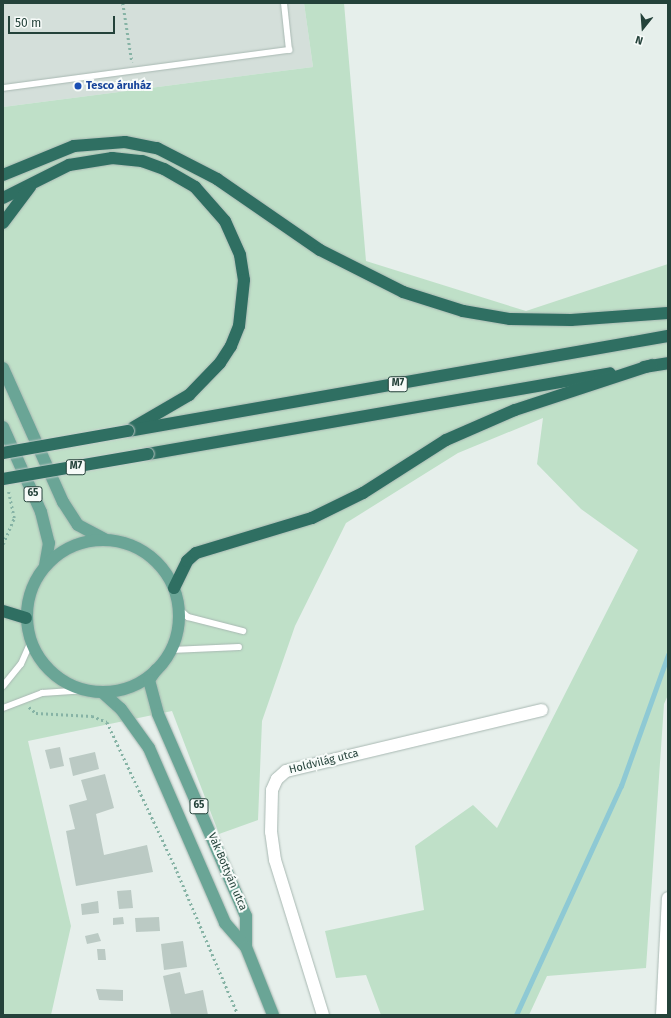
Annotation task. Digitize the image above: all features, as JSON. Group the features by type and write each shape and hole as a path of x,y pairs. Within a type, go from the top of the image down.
{"highway":[{"path":"3,175 74,146 125,142 157,148 217,179 320,250 403,292 463,311 510,319 571,320 668,313"},
{"path":"3,198 69,165 112,158 142,161 164,169 195,187 213,204 234,239 244,280 239,326 231,346 216,369 189,395 128,431"},
{"path":"3,223 33,184"},
{"name":"M7","path":"3,453 668,336"},
{"name":"M7","path":"3,479 668,363"},
{"path":"174,588 187,561 196,553 312,518 363,493 446,440 515,410 652,366"},
{"path":"3,612 26,618"}],"main road":[{"name":"65","path":"3,368 63,502 78,525 104,539 126,543 146,553 163,569 174,588 179,609 178,630 170,650 158,668 136,684 102,692 87,690 64,681 44,665 31,642 26,618 32,587 46,565 66,549 104,539"},
{"name":"65","path":"3,427 41,512 49,543 46,565"},
{"name":"Vak Bottyán utca","path":"158,668 149,680 158,714 246,916 246,948"},
{"name":"Vak Bottyán utca","path":"102,692 121,709 149,748 225,923 246,948 273,1015"}],"street":[{"name":"Holdvilág utca","path":"322,1015 275,860 271,832 272,790 277,779 286,771 542,710"},
{"path":"662,1015 668,898"}],"lane":[{"path":"3,88 290,50 284,3"},
{"path":"179,609 188,617 243,631"},
{"path":"3,686 22,664 31,642"},
{"path":"170,650 239,648"},
{"path":"3,708 20,700 42,694 87,690"}],"path":[{"path":"123,3 133,71"},
{"path":"3,544 14,518 11,498"},
{"path":"20,700 36,713 92,716 107,722 177,871 238,1015"}],"shaded area":[{"path":"3,3 304,3 313,67 3,107"}],"green space":[{"path":"304,3 344,3 366,261 526,311 668,264 668,695 664,704 646,968 547,976 529,1015 381,1015 366,975 336,978 325,931 424,910 415,846 473,805 497,828 638,550 581,509 537,464 543,418 458,453 346,523 295,626 262,721 258,820 219,834 172,711 28,741 71,926 51,1015 3,1015 3,107 313,67"}],"building":[{"path":"60,747 64,766 50,769 45,750"},
{"path":"95,752 99,769 73,776 69,758"},
{"path":"105,774 114,808 96,814 104,855 147,845 153,872 76,886 66,831 75,829 69,805 87,800 81,780"},
{"path":"131,890 133,908 119,909 117,891"},
{"path":"98,901 99,913 82,915 81,904"},
{"path":"123,917 124,924 113,925 113,918"},
{"path":"159,917 160,931 136,932 135,918"},
{"path":"98,933 101,941 87,944 85,936"},
{"path":"183,941 187,967 164,970 161,944"},
{"path":"97,949 105,949 106,960 98,960"},
{"path":"180,972 185,994 203,990 208,1015 171,1015 163,976"},
{"path":"96,989 123,990 123,1001 99,1000"}],"waterway":[{"path":"516,1015 621,786 668,655"}],"place":[{"name":"Tesco áruház","path":"78,86"}]}
